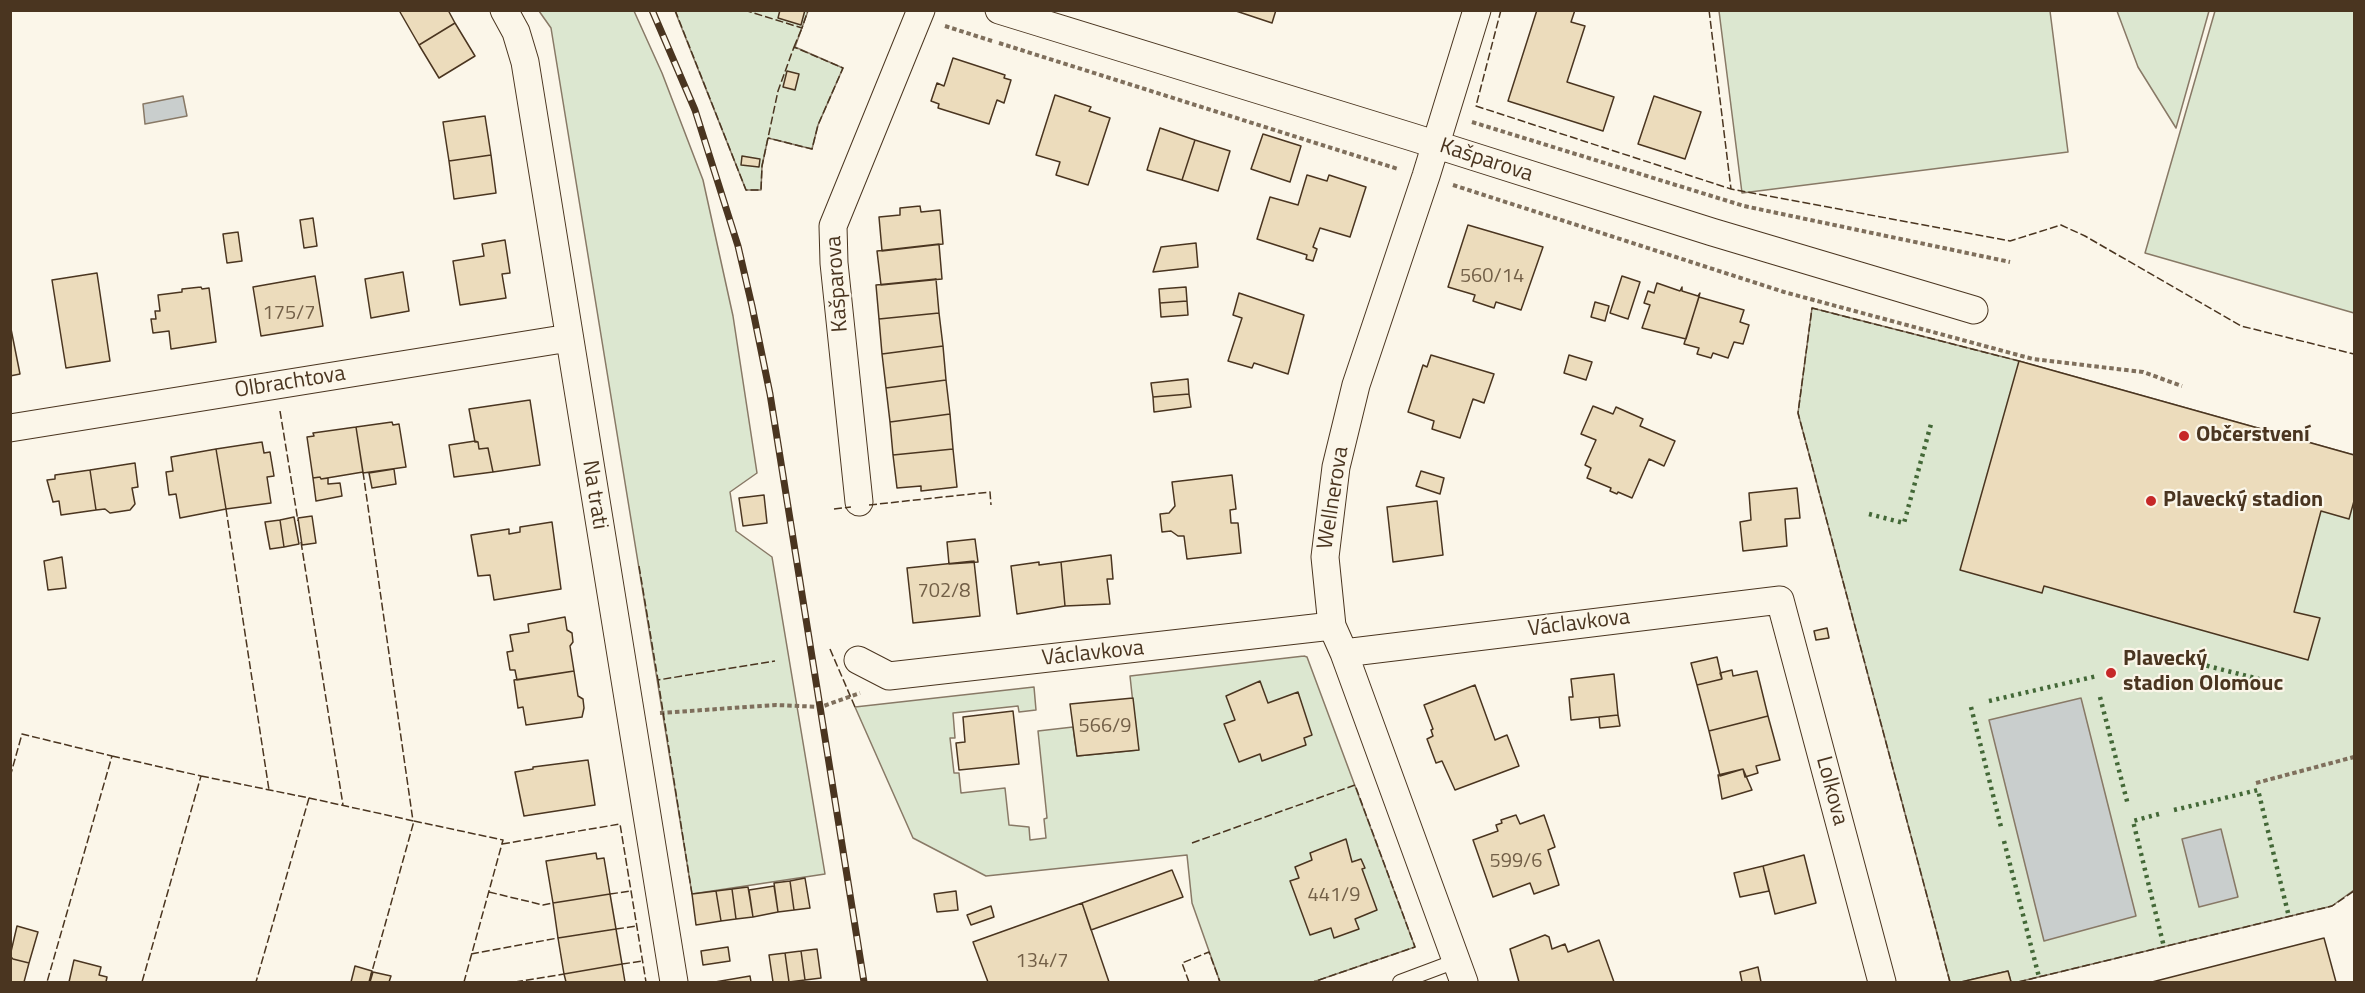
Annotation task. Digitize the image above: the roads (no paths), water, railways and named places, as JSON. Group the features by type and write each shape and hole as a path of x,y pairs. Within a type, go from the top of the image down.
{"street":[{"name":"Na trati","path":"504,10 522,46 525,62 674,982"},
{"name":"Kašparova","path":"999,10 1712,232 1974,310"},
{"name":"Wellnerova","path":"1460,972 1344,653 1332,626 1325,557 1336,467 1356,384 1436,145 1477,10"},
{"name":"Kašparova","path":"859,502 834,263 833,226 928,16"},
{"name":"Olbrachtova","path":"10,428 569,338"},
{"name":"Václavkova","path":"1344,653 1779,600"},
{"name":"Lolkova","path":"1779,600 1882,982"},
{"name":"Václavkova","path":"858,660 889,676 1332,626"}],"lane":[{"path":"1400,982 1460,972"}],"railway":[{"path":"652,10 695,110 738,246 752,306 770,394 864,982"}],"place":[{"name":"Občerstvení","path":"2184,436"},
{"name":"Plavecký stadion","path":"2151,501"},
{"name":"Plavecký stadion Olomouc","path":"2111,673"}]}
